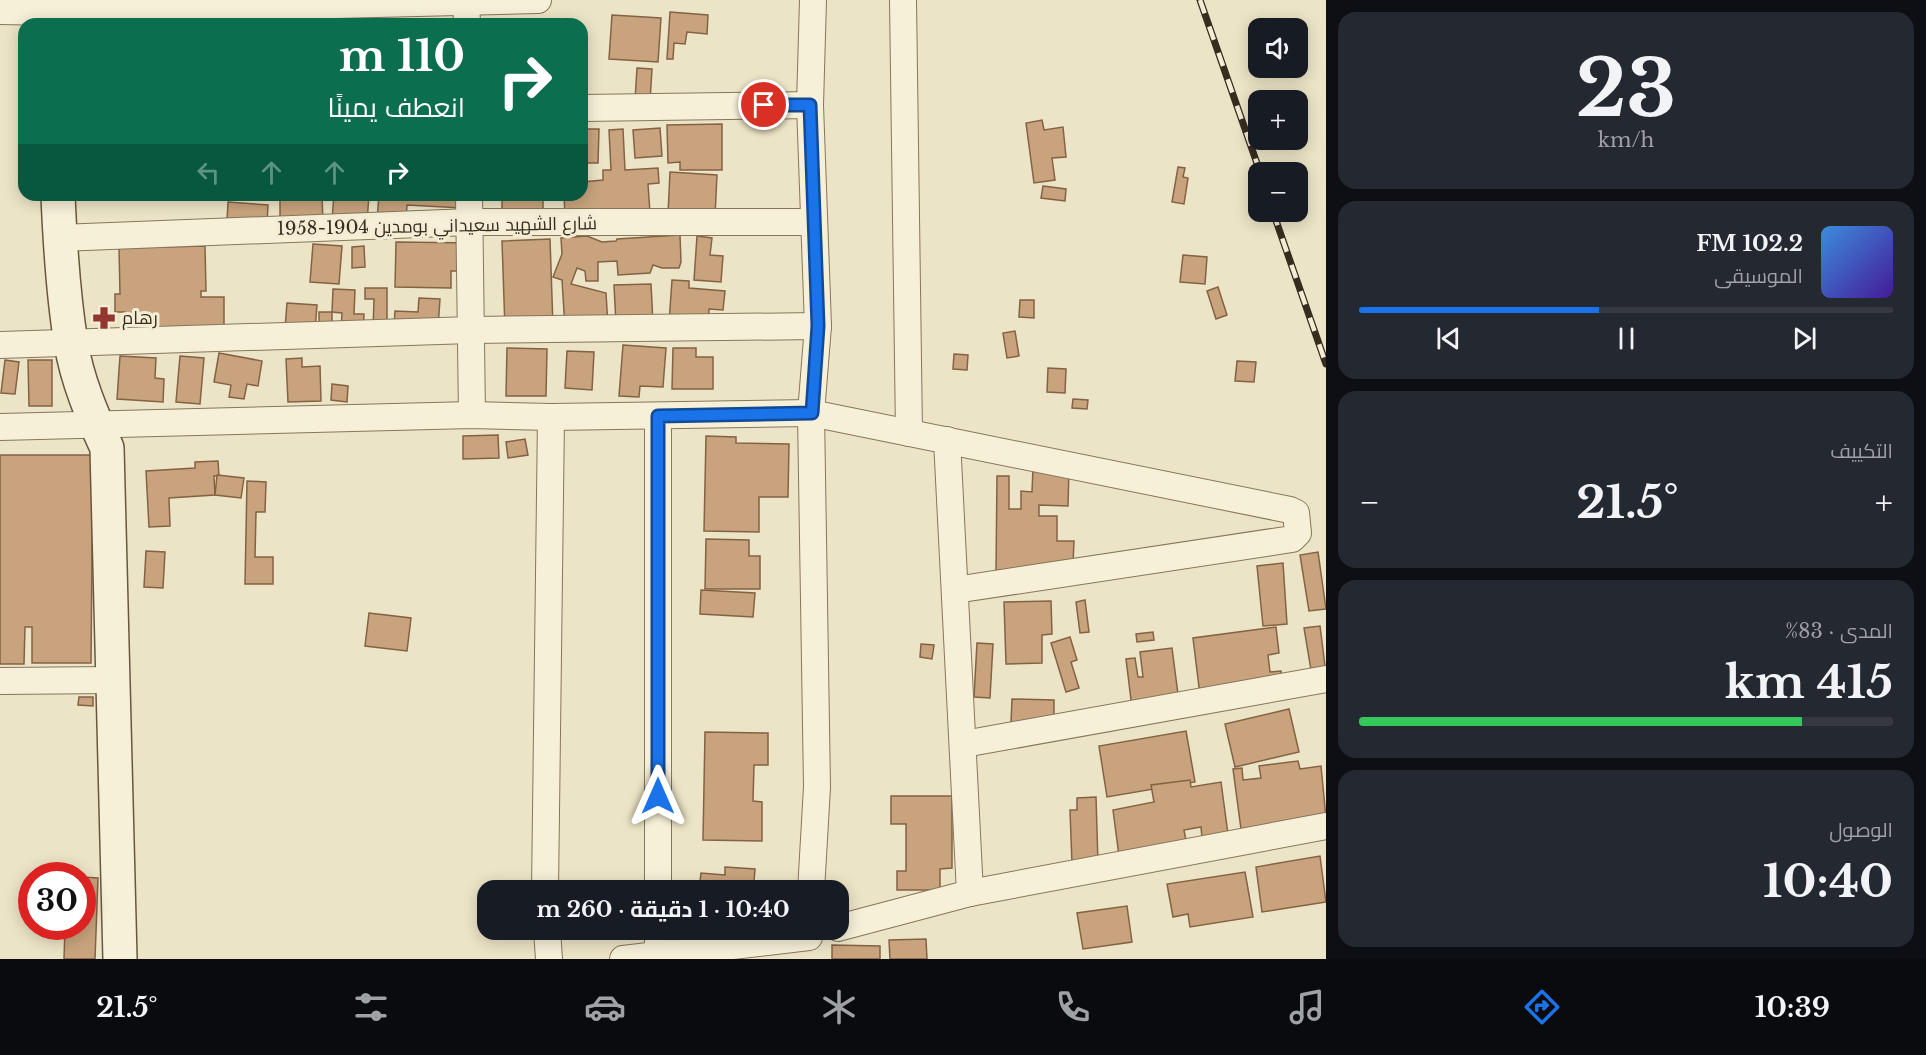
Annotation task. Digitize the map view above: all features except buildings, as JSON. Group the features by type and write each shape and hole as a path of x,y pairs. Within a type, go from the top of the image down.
{"street":[{"path":"0,11 467,9 538,0"},
{"path":"812,880 817,787 812,413 818,326 810,105 813,0"},
{"path":"903,0 909,433"},
{"path":"588,108 810,105"},
{"path":"58,201 71,345 87,403 107,448 120,959"},
{"path":"469,201 472,415"},
{"name":"شارع الشهيد سعيداني بومدين 1904-1958","path":"60,238 470,222 814,222"},
{"path":"0,345 71,345 471,330 818,326"},
{"path":"0,427 472,415 551,417 812,413 1296,513 1298,532 1292,539 955,590"},
{"path":"658,416 658,880"},
{"path":"545,880 551,417"},
{"path":"947,440 970,893"},
{"path":"964,744 1326,679"},
{"path":"0,681 113,680"},
{"path":"849,925 970,893 1326,826"},
{"path":"548,940 549,959"},
{"path":"657,955 658,940"},
{"path":"623,959 761,940"}],"railway":[{"path":"1200,0 1257,162"},
{"path":"1276,222 1326,364"}],"place":[{"name":"رهام","path":"104,318"}],"route":[{"path":"658,796 658,416 812,413 813,369 818,326 810,105 764,105"}]}
